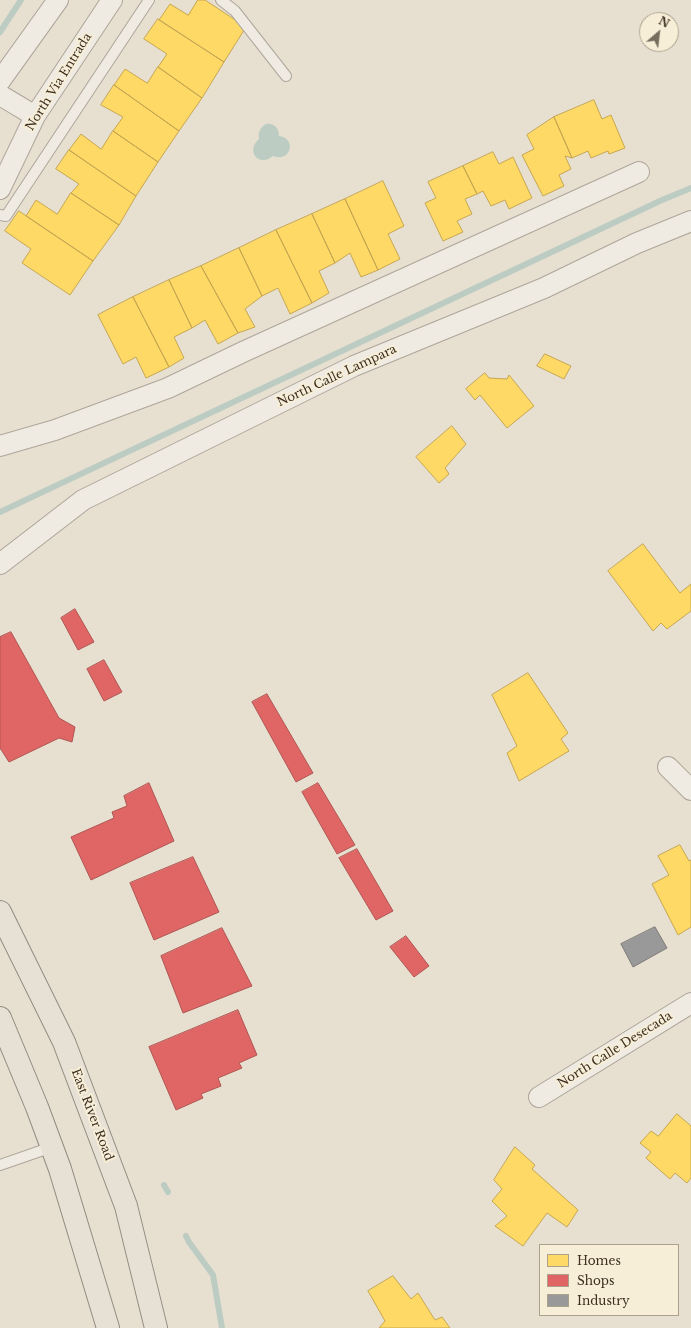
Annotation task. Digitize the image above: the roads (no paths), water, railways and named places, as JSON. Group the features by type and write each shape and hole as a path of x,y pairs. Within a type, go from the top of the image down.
{"main road":[{"name":"East River Road","path":"0,912 64,1042 126,1206 156,1328"},
{"path":"0,1018 12,1044 52,1147 108,1328"}],"street":[{"path":"0,81 58,0"},
{"name":"North Via Entrada","path":"0,189 35,116 112,0"},
{"path":"0,95 35,116"},
{"path":"0,446 55,430 168,388 245,351 638,172"},
{"name":"North Calle Lampara","path":"0,564 83,500 354,366 544,288 637,243 691,221"},
{"path":"668,767 691,790"},
{"name":"North Calle Desecada","path":"539,1097 691,1002"}],"lane":[{"path":"0,215 6,216 149,0"},
{"path":"221,0 235,11 286,76"},
{"path":"0,1165 52,1147"}],"waterway":[{"path":"0,32 21,0"},
{"path":"0,512 662,200 691,188"},
{"path":"164,1185 168,1192"},
{"path":"186,1236 213,1275 222,1328"}]}
